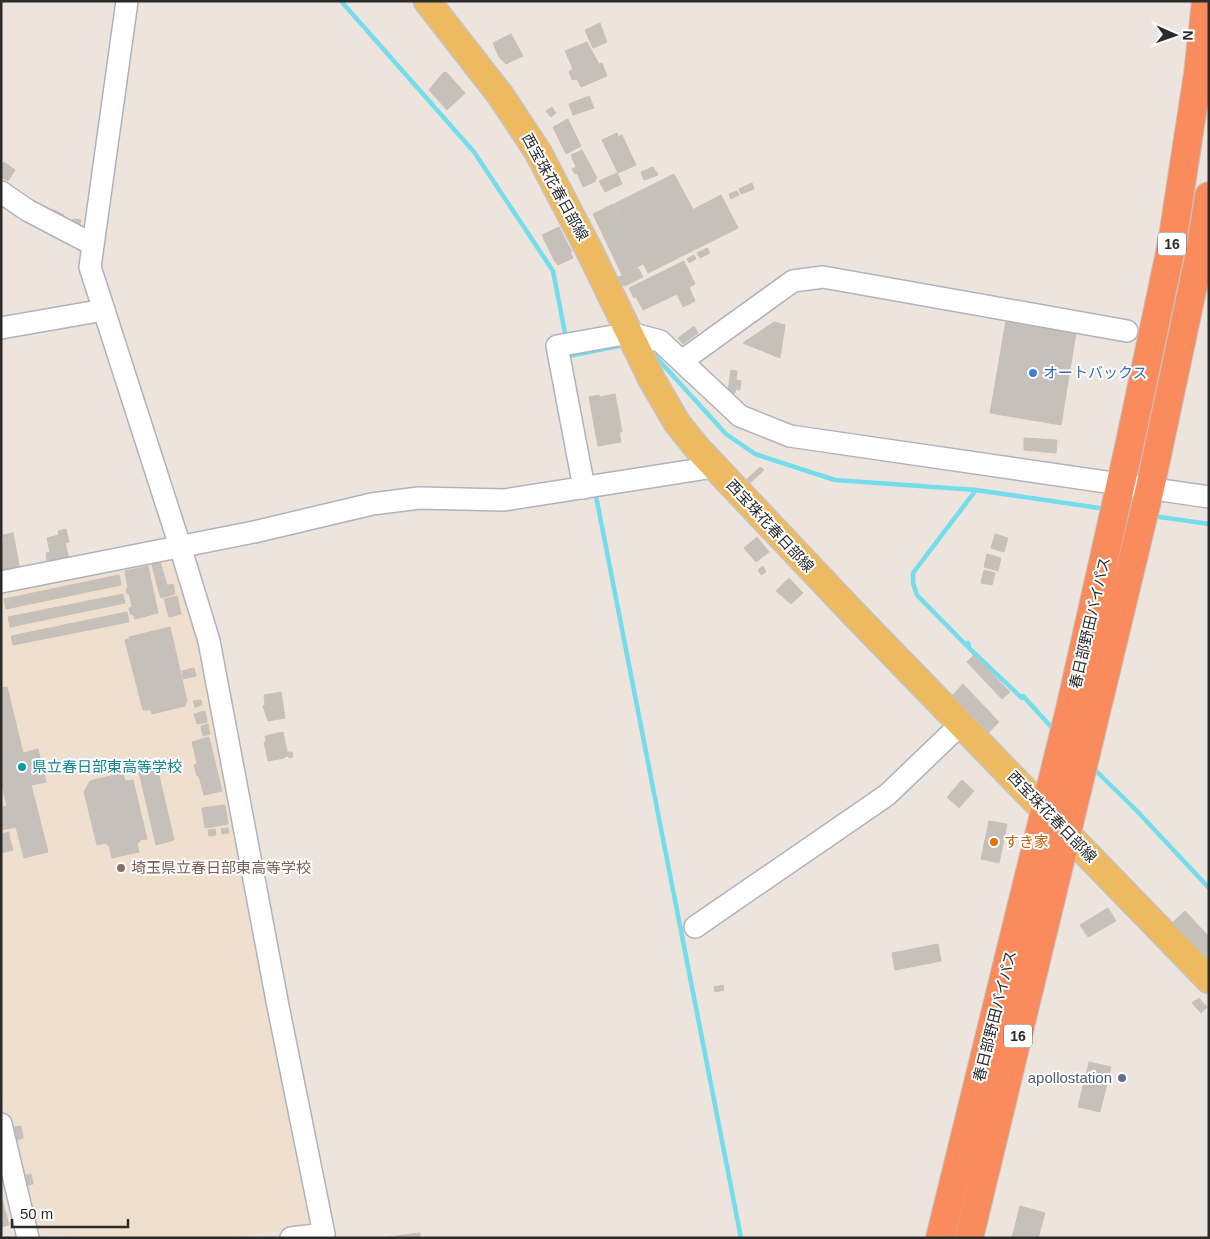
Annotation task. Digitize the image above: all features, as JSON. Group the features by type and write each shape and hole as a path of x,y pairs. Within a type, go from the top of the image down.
{"highway":[{"name":"春日部野田バイパス","path":"940,1238 1045,811 1121,484 1172,243 1198,74 1206,1"},
{"name":"春日部野田バイパス","path":"969,1238 1150,488 1200,254 1209,196"}],"main road":[{"name":"西宝珠花春日部線","path":"427,1 501,96 538,152 677,423 714,467 1209,980"}],"street":[{"path":"122,5 90,267 180,546 208,640 324,1234 291,1238"},
{"path":"1,192 27,210 92,244"},
{"path":"682,361 793,282 823,277 1127,331"},
{"path":"1,328 104,310"},
{"path":"584,488 557,346 636,345 660,341 740,416 790,436 1209,497"},
{"path":"1,582 254,532 372,504 419,498 504,500 714,467"},
{"path":"695,926 887,795 961,724"},
{"path":"1,1124 28,1238"}],"shaded area":[{"name":"埼玉県立春日部東高等学校","path":"171,557 199,644 308,1218 304,1228 220,1238 91,1238 44,1233 32,1225 1,1092 1,591"}],"building":[{"path":"600,23 607,42 593,48 585,30"},
{"path":"511,34 523,56 506,64 499,57 493,43"},
{"path":"587,42 599,64 602,63 607,76 581,87 577,79 572,80 569,71 573,69 565,51"},
{"path":"446,72 465,93 447,110 429,90"},
{"path":"589,96 594,108 573,115 569,104"},
{"path":"552,107 556,113 551,117 546,111"},
{"path":"568,119 581,146 566,154 553,127"},
{"path":"617,133 618,137 622,135 636,165 618,173 602,140"},
{"path":"582,150 597,178 596,181 583,187 577,173 575,174 572,169 576,167 571,155"},
{"path":"4,162 15,170 8,181 1,177 1,166"},
{"path":"653,167 658,175 644,180 641,172"},
{"path":"617,173 622,184 605,192 599,181"},
{"path":"674,174 696,215 694,209 721,195 738,228 648,273 614,204"},
{"path":"752,183 754,189 741,194 739,189"},
{"path":"737,191 739,195 731,199 729,194"},
{"path":"613,204 643,264 622,275 593,214"},
{"path":"52,209 64,215 62,219 50,214"},
{"path":"73,219 81,220 79,226 72,225"},
{"path":"559,227 572,252 570,252 573,258 558,265 542,235"},
{"path":"707,248 710,253 700,258 697,253"},
{"path":"694,255 696,259 689,263 687,259"},
{"path":"684,261 695,284 689,287 695,301 683,307 677,294 643,310 629,288"},
{"path":"638,268 643,277 625,286 621,276"},
{"path":"620,276 624,285 619,287 615,279"},
{"name":"オートバックス","path":"1006,321 1076,333 1061,425 990,413"},
{"path":"774,322 785,325 780,358 743,343"},
{"path":"694,326 698,333 683,344 678,338"},
{"path":"731,370 737,371 736,380 741,381 740,390 736,389 735,393 728,392"},
{"path":"615,394 622,432 619,432 621,442 598,446 589,397"},
{"path":"1024,438 1057,440 1056,453 1024,450"},
{"path":"760,467 764,470 748,485 744,482"},
{"path":"66,529 69,542 65,543 69,559 47,561 46,553 50,552 47,538 59,535 58,531"},
{"path":"13,533 20,570 3,573 1,543 4,542 3,535"},
{"path":"995,534 1008,538 1004,552 991,548"},
{"path":"757,537 769,552 756,562 744,548"},
{"path":"987,554 1001,558 998,571 984,567"},
{"path":"160,562 167,585 158,588 152,565"},
{"path":"148,566 158,613 135,619 133,614 131,615 129,608 132,607 129,593 127,594 126,588 128,588 125,571"},
{"path":"763,566 766,572 761,575 758,570"},
{"path":"984,570 995,573 992,585 981,583"},
{"path":"119,575 121,585 6,609 4,599"},
{"path":"789,578 803,593 791,604 776,591"},
{"path":"173,584 175,594 161,598 158,588"},
{"path":"123,594 125,603 10,627 8,617"},
{"path":"177,596 181,614 169,617 164,599"},
{"path":"127,612 129,622 13,645 11,636"},
{"path":"170,627 187,701 185,706 152,714 151,710 143,710 125,640 130,639 129,637"},
{"path":"974,655 1010,692 1002,699 967,662"},
{"path":"194,668 196,676 183,679 182,671"},
{"path":"963,684 999,722 986,735 950,698"},
{"name":"県立春日部東高等学校","path":"7,687 23,753 38,749 46,782 31,785 48,852 24,858 16,827 1,830 1,807 7,806 1,781 1,688"},
{"path":"281,692 285,718 268,721 263,706 265,705 264,695"},
{"path":"201,700 202,705 195,707 193,701"},
{"path":"205,711 207,722 197,724 194,714"},
{"path":"208,724 210,734 203,736 201,726"},
{"path":"283,732 288,756 268,761 264,742 266,742 265,736"},
{"path":"209,737 222,791 204,795 194,765 197,764 192,742"},
{"path":"288,752 292,752 293,757 289,758"},
{"path":"157,767 174,840 156,845 139,772"},
{"name":"県立春日部東高等学校","path":"123,773 125,781 133,780 147,839 140,840 137,843 139,852 112,858 107,843 97,845 84,792 90,781"},
{"path":"962,780 974,791 959,808 947,797"},
{"path":"225,805 228,824 205,828 202,808"},
{"name":"すき家","path":"989,821 1007,824 999,863 981,859"},
{"path":"228,828 229,833 222,834 221,829"},
{"path":"215,829 216,835 209,836 208,830"},
{"path":"9,832 10,839 1,842 1,834"},
{"path":"10,840 13,850 1,853 1,842"},
{"path":"1108,908 1116,921 1088,937 1080,925"},
{"path":"1185,911 1209,937 1209,966 1171,924"},
{"path":"938,944 941,961 895,970 892,953"},
{"path":"723,985 724,990 715,992 714,987"},
{"path":"1199,998 1207,1007 1201,1013 1192,1003"},
{"path":"1089,1062 1111,1067 1100,1112 1078,1107"},
{"path":"21,1126 23,1138 17,1140 14,1127"},
{"path":"31,1174 33,1184 25,1186 23,1176"},
{"path":"1,1195 9,1225 1,1227"},
{"path":"1020,1206 1045,1213 1038,1238 1012,1238"},
{"path":"420,1233 420,1238 381,1238"}],"waterway":[{"path":"341,1 474,152 553,271 566,338"},
{"path":"569,356 619,346 626,348"},
{"path":"650,355 655,356 726,434 755,454 835,480 976,490 1106,509"},
{"path":"976,490 913,573 913,583 917,595 966,645 968,643 969,648 1022,698 1023,696 1054,730"},
{"path":"595,491 741,1238"},
{"path":"1153,516 1209,524"},
{"path":"1092,767 1136,810 1209,888"}],"place":[{"name":"オートバックス","path":"1033,373"},
{"name":"県立春日部東高等学校","path":"22,767"},
{"name":"すき家","path":"994,842"},
{"name":"埼玉県立春日部東高等学校","path":"121,868"},
{"name":"apollostation","path":"1122,1078"}]}
